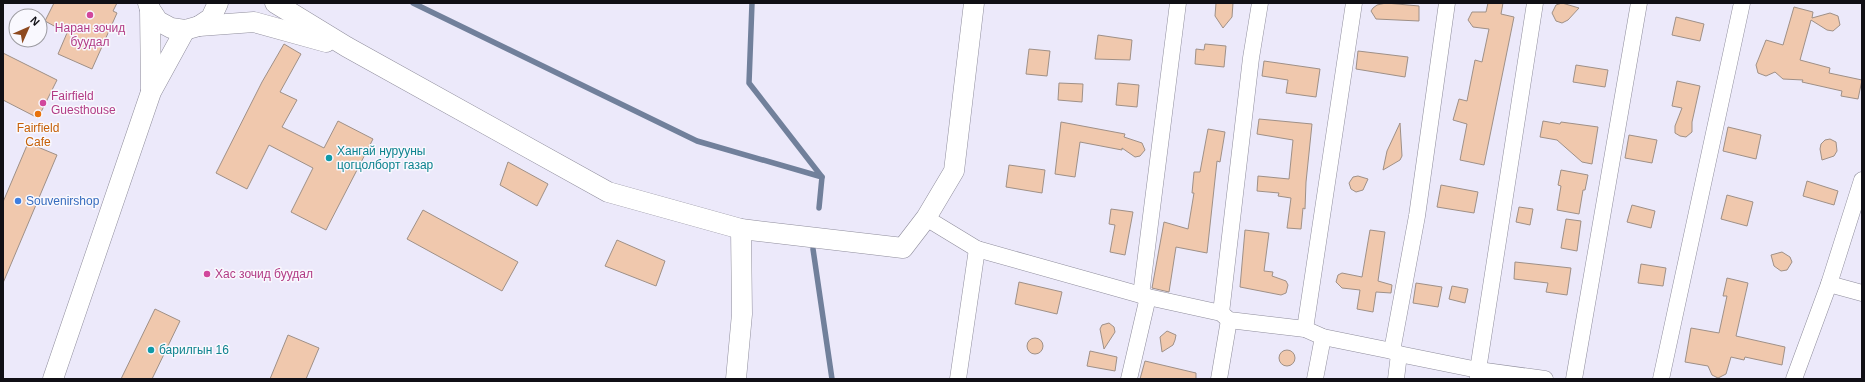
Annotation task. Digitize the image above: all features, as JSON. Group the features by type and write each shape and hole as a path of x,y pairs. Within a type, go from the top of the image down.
{"street":[{"path":"52,379 151,92 192,28 211,18 218,3"},
{"path":"274,3 347,47 608,192 740,229 902,248 926,218 954,171 974,3"},
{"path":"1129,379 1145,296 1178,3"},
{"path":"1219,379 1251,58 1260,3"},
{"path":"1305,329 1354,3"},
{"path":"1396,379 1395,353 1417,216 1447,3"},
{"path":"1478,375 1535,3"},
{"path":"1574,379 1638,3"},
{"path":"1661,379 1742,3"},
{"path":"149,6 158,21 171,28 192,28 254,22 347,47"},
{"path":"149,6 151,92"},
{"path":"1794,379 1829,284 1862,180"},
{"path":"926,218 977,249 1145,296 1225,316 1305,329 1323,337 1395,353 1478,375 1545,379"},
{"path":"736,379 742,314 740,229"},
{"path":"958,379 977,249"},
{"path":"1829,284 1862,293"},
{"path":"1315,379 1323,337"}],"building":[{"path":"54,3 117,3 113,11 117,13 92,69 58,54 67,33 48,23 48,15"},
{"path":"1216,3 1233,3 1232,17 1223,28 1215,16"},
{"path":"1386,3 1419,6 1419,21 1376,19 1371,11 1377,5"},
{"path":"1488,3 1503,3 1501,14 1514,17 1484,165 1460,160 1467,124 1453,120 1459,99 1467,101 1475,60 1482,62 1489,29 1473,27 1468,20 1472,12 1486,12"},
{"path":"1562,3 1579,8 1568,20 1562,23 1556,21 1552,13 1556,5"},
{"path":"1794,7 1813,12 1812,18 1830,13 1838,16 1840,25 1833,31 1827,30 1811,20 1800,60 1830,68 1829,73 1862,80 1858,99 1841,96 1842,91 1802,82 1803,80 1783,79 1775,72 1766,76 1758,73 1756,65 1766,40 1783,45"},
{"path":"1676,17 1704,24 1700,41 1672,35"},
{"path":"1098,35 1132,40 1130,60 1095,59"},
{"name":"Хангай нурууны цогцолборт газар","path":"284,44 301,54 280,92 297,100 282,127 324,148 338,121 373,139 326,230 291,212 313,168 269,145 247,189 216,173 262,82"},
{"path":"1205,44 1226,46 1224,67 1195,64 1196,49 1204,50"},
{"path":"1029,49 1050,51 1047,76 1026,74"},
{"path":"1358,51 1408,57 1405,77 1356,69"},
{"path":"3,53 57,80 38,118 3,100"},
{"path":"1264,61 1320,69 1316,97 1286,93 1288,80 1262,76"},
{"path":"1576,65 1608,70 1605,87 1573,82"},
{"path":"1677,81 1700,86 1692,122 1692,132 1686,137 1675,133 1675,126 1682,108 1672,106"},
{"path":"1059,83 1083,84 1082,102 1058,100"},
{"path":"1118,83 1139,85 1137,107 1116,105"},
{"path":"1259,119 1312,124 1306,182 1305,209 1303,208 1301,229 1287,228 1291,198 1278,196 1279,193 1257,191 1258,176 1289,179 1293,140 1257,134"},
{"path":"1543,121 1598,127 1592,164 1582,162 1557,140 1540,137"},
{"path":"1061,122 1125,134 1124,137 1142,143 1145,150 1140,156 1135,157 1122,148 1122,150 1080,142 1075,177 1055,174"},
{"path":"1400,123 1402,156 1400,160 1383,170 1387,151"},
{"path":"1728,127 1761,135 1756,159 1723,151"},
{"path":"1208,129 1225,132 1220,162 1217,161 1207,253 1176,247 1169,292 1152,288 1164,222 1188,229 1194,193 1192,193 1194,172 1200,172"},
{"path":"1629,135 1657,140 1652,163 1625,158"},
{"path":"1830,139 1836,142 1837,151 1834,156 1822,160 1820,149 1821,144 1825,140"},
{"path":"28,143 57,155 3,283 3,202"},
{"path":"508,162 548,184 537,206 500,185"},
{"path":"1009,165 1045,170 1042,193 1006,187"},
{"path":"1561,170 1588,175 1585,190 1583,190 1579,214 1557,210 1561,186 1558,185"},
{"path":"1358,176 1368,179 1363,190 1356,192 1351,189 1349,183 1353,177"},
{"path":"1807,181 1838,191 1834,205 1803,196"},
{"path":"1441,185 1478,192 1474,213 1437,207"},
{"path":"1727,195 1753,202 1747,226 1721,219"},
{"path":"1632,205 1655,211 1651,228 1627,222"},
{"path":"1519,207 1533,209 1530,225 1516,222"},
{"path":"1111,209 1133,212 1125,255 1110,252 1115,225 1109,224"},
{"path":"423,210 518,262 502,291 407,239"},
{"path":"1566,219 1581,221 1577,251 1561,248"},
{"path":"1245,230 1269,233 1264,271 1273,272 1272,276 1286,281 1288,285 1286,293 1281,295 1240,287"},
{"path":"1370,230 1385,232 1378,281 1392,285 1391,293 1376,292 1373,312 1357,309 1360,290 1342,288 1336,282 1338,275 1342,273 1362,277"},
{"path":"617,240 665,261 656,286 605,266"},
{"path":"1782,252 1790,257 1792,262 1787,270 1781,271 1774,266 1771,255"},
{"path":"1515,262 1571,268 1567,295 1546,292 1548,283 1514,279"},
{"path":"1641,264 1666,268 1663,286 1638,283"},
{"path":"1727,278 1748,283 1736,336 1785,347 1782,365 1745,357 1744,360 1731,357 1726,374 1718,378 1712,375 1708,366 1685,362 1691,328 1719,333 1727,296 1723,296"},
{"path":"1019,282 1062,292 1057,314 1015,304"},
{"path":"1416,283 1442,287 1438,307 1413,303"},
{"path":"1452,286 1468,289 1465,303 1449,299"},
{"name":"барилгын 16","path":"155,309 180,321 152,379 121,379"},
{"path":"1109,323 1114,327 1115,332 1104,349 1100,329 1102,325"},
{"path":"1167,331 1176,335 1175,340 1173,345 1162,352 1160,337"},
{"path":"288,335 319,348 306,379 270,379"},
{"path":"1035,338 1042,343 1043,346 1038,353 1035,354 1028,349 1027,346 1032,339"},
{"path":"1287,350 1294,355 1295,358 1290,365 1287,366 1280,361 1279,358 1284,351"},
{"path":"1090,351 1117,357 1115,371 1087,366"},
{"path":"1145,361 1196,373 1196,379 1140,379"}],"waterway":[{"path":"413,3 697,141 822,177 819,208"},
{"path":"752,3 749,83 822,177"},
{"path":"813,249 832,379"}],"place":[{"name":"Наран зочид буудал","path":"90,15"},
{"name":"Fairfield Guesthouse","path":"43,103"},
{"name":"Fairfield Cafe","path":"38,114"},
{"name":"Хангай нурууны цогцолборт газар","path":"329,158"},
{"name":"Souvenirshop","path":"18,201"},
{"name":"Хас зочид буудал","path":"207,274"},
{"name":"барилгын 16","path":"151,350"}]}
